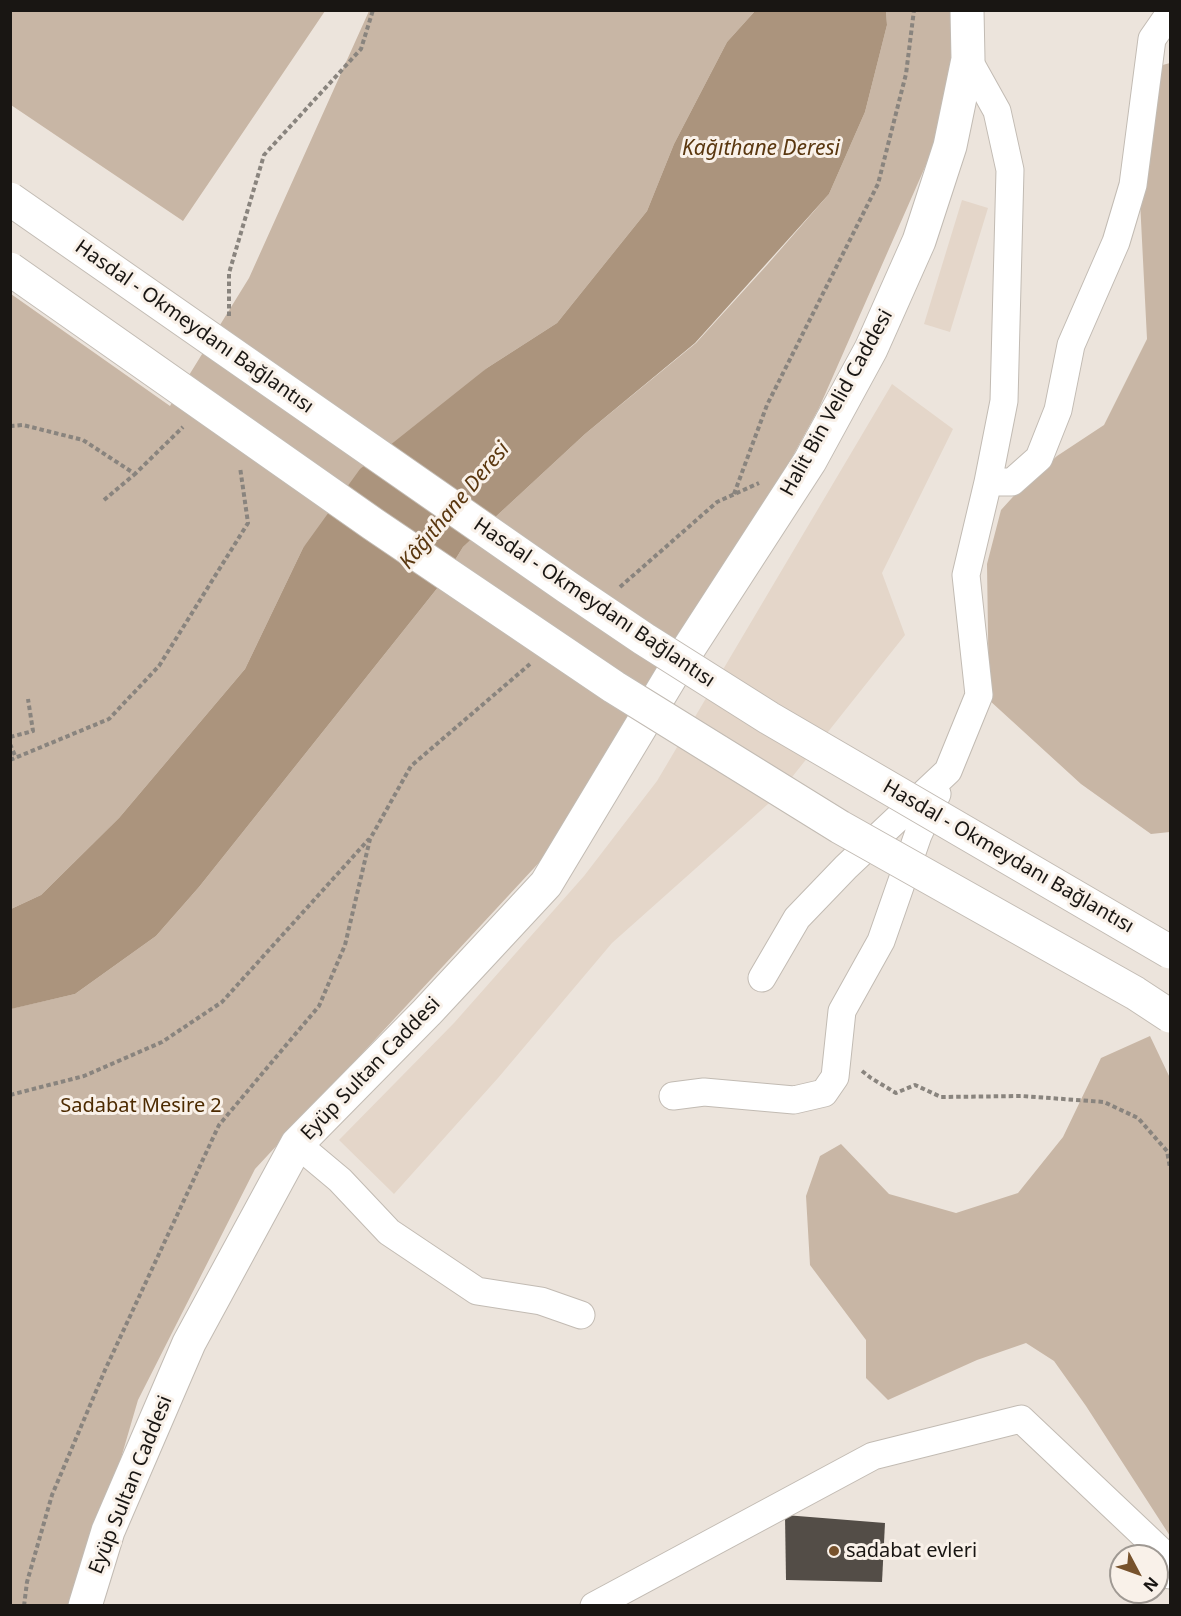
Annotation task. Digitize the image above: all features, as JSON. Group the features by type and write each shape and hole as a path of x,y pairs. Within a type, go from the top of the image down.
{"main road":[{"name":"Halit Bin Velid Caddesi","path":"676,668 810,460 871,349 919,241 950,146 968,59 967,10"},
{"name":"Hasdal - Okmeydanı Bağlantısı","path":"10,199 644,639 769,718 1170,952"},
{"path":"10,269 373,524 614,687 840,827 1125,987 1170,1016"},
{"name":"Eyüp Sultan Caddesi","path":"85,1605 108,1531 189,1343 297,1144 427,1012 546,884 676,668"}],"street":[{"path":"988,482 1011,482 1039,458 1058,410 1071,345 1116,242 1133,185 1152,39 1170,13"},
{"path":"673,1096 704,1092 794,1100 824,1093 835,1077 842,1011 881,941 918,835 948,771 979,695 966,575 1004,401 1010,170 997,111 968,59"},
{"path":"762,978 797,918 846,867 948,771"},
{"path":"297,1144 340,1180 389,1232 477,1291 541,1301 581,1315"},
{"path":"594,1605 873,1456 1021,1419 1167,1557 1170,1575"}],"path":[{"path":"734,494 767,405 878,184 906,74 914,10"},
{"path":"104,500 135,474 186,424"},
{"path":"10,426 24,425 83,440 135,474"},
{"path":"612,593 717,502 768,479"},
{"path":"10,1095 84,1076 162,1042 222,1002 370,839 411,766 532,662"},
{"path":"10,737 33,730 28,699"},
{"path":"10,744 16,758"},
{"path":"24,1605 27,1582 52,1495 105,1370 219,1125 319,1006 345,945 370,839"},
{"path":"838,1047 871,1078 896,1093 915,1085 941,1097 1022,1096 1104,1102 1138,1118 1167,1151 1170,1168"}],"shaded area":[{"path":"962,200 988,208 950,332 924,324"},
{"path":"892,384 953,429 882,573 905,635 777,796 612,943 498,1078 394,1194 339,1140 454,1023 584,876 657,781"}],"green space":[{"path":"10,11 325,11 183,221 11,105"},
{"path":"369,11 755,11 727,42 674,144 647,211 557,323 487,368 303,548 245,669 119,818 41,895 11,909 11,294 170,406 249,278"},
{"name":"Sadabat Mesire 2","path":"886,11 962,11 964,58 929,158 819,408 789,463 640,719 547,854 255,1169 138,1400 78,1605 11,1605 10,1009 75,994 156,936 199,887 439,586 463,547 585,434 696,343 767,265 829,194 865,112 887,25"},
{"path":"1170,63 1170,832 1151,834 1081,784 989,700 987,564 1001,510 1021,488 1057,456 1104,425 1147,339 1140,201 1159,66"},
{"path":"1150,1036 1170,1078 1170,1536 1086,1406 1054,1361 1026,1343 977,1360 888,1400 866,1378 866,1340 810,1265 806,1196 820,1156 841,1144 889,1194 956,1213 1018,1193 1063,1137 1101,1058"}],"water":[{"name":"Kağıthane Deresi","path":"755,11 886,11 887,25 865,112 829,194 695,343 585,434 463,547 439,586 199,887 156,936 75,994 11,1009 11,909 41,895 119,818 245,669 303,548 360,469 487,368 557,323 647,211 674,144 727,42"}],"building":[{"name":"sadabat evleri","path":"785,1515 885,1523 882,1582 786,1580"}],"place":[{"name":"sadabat evleri","path":"834,1551"}],"water label":[{"name":"Kâğıthane Deresi","path":"455,506"}]}
